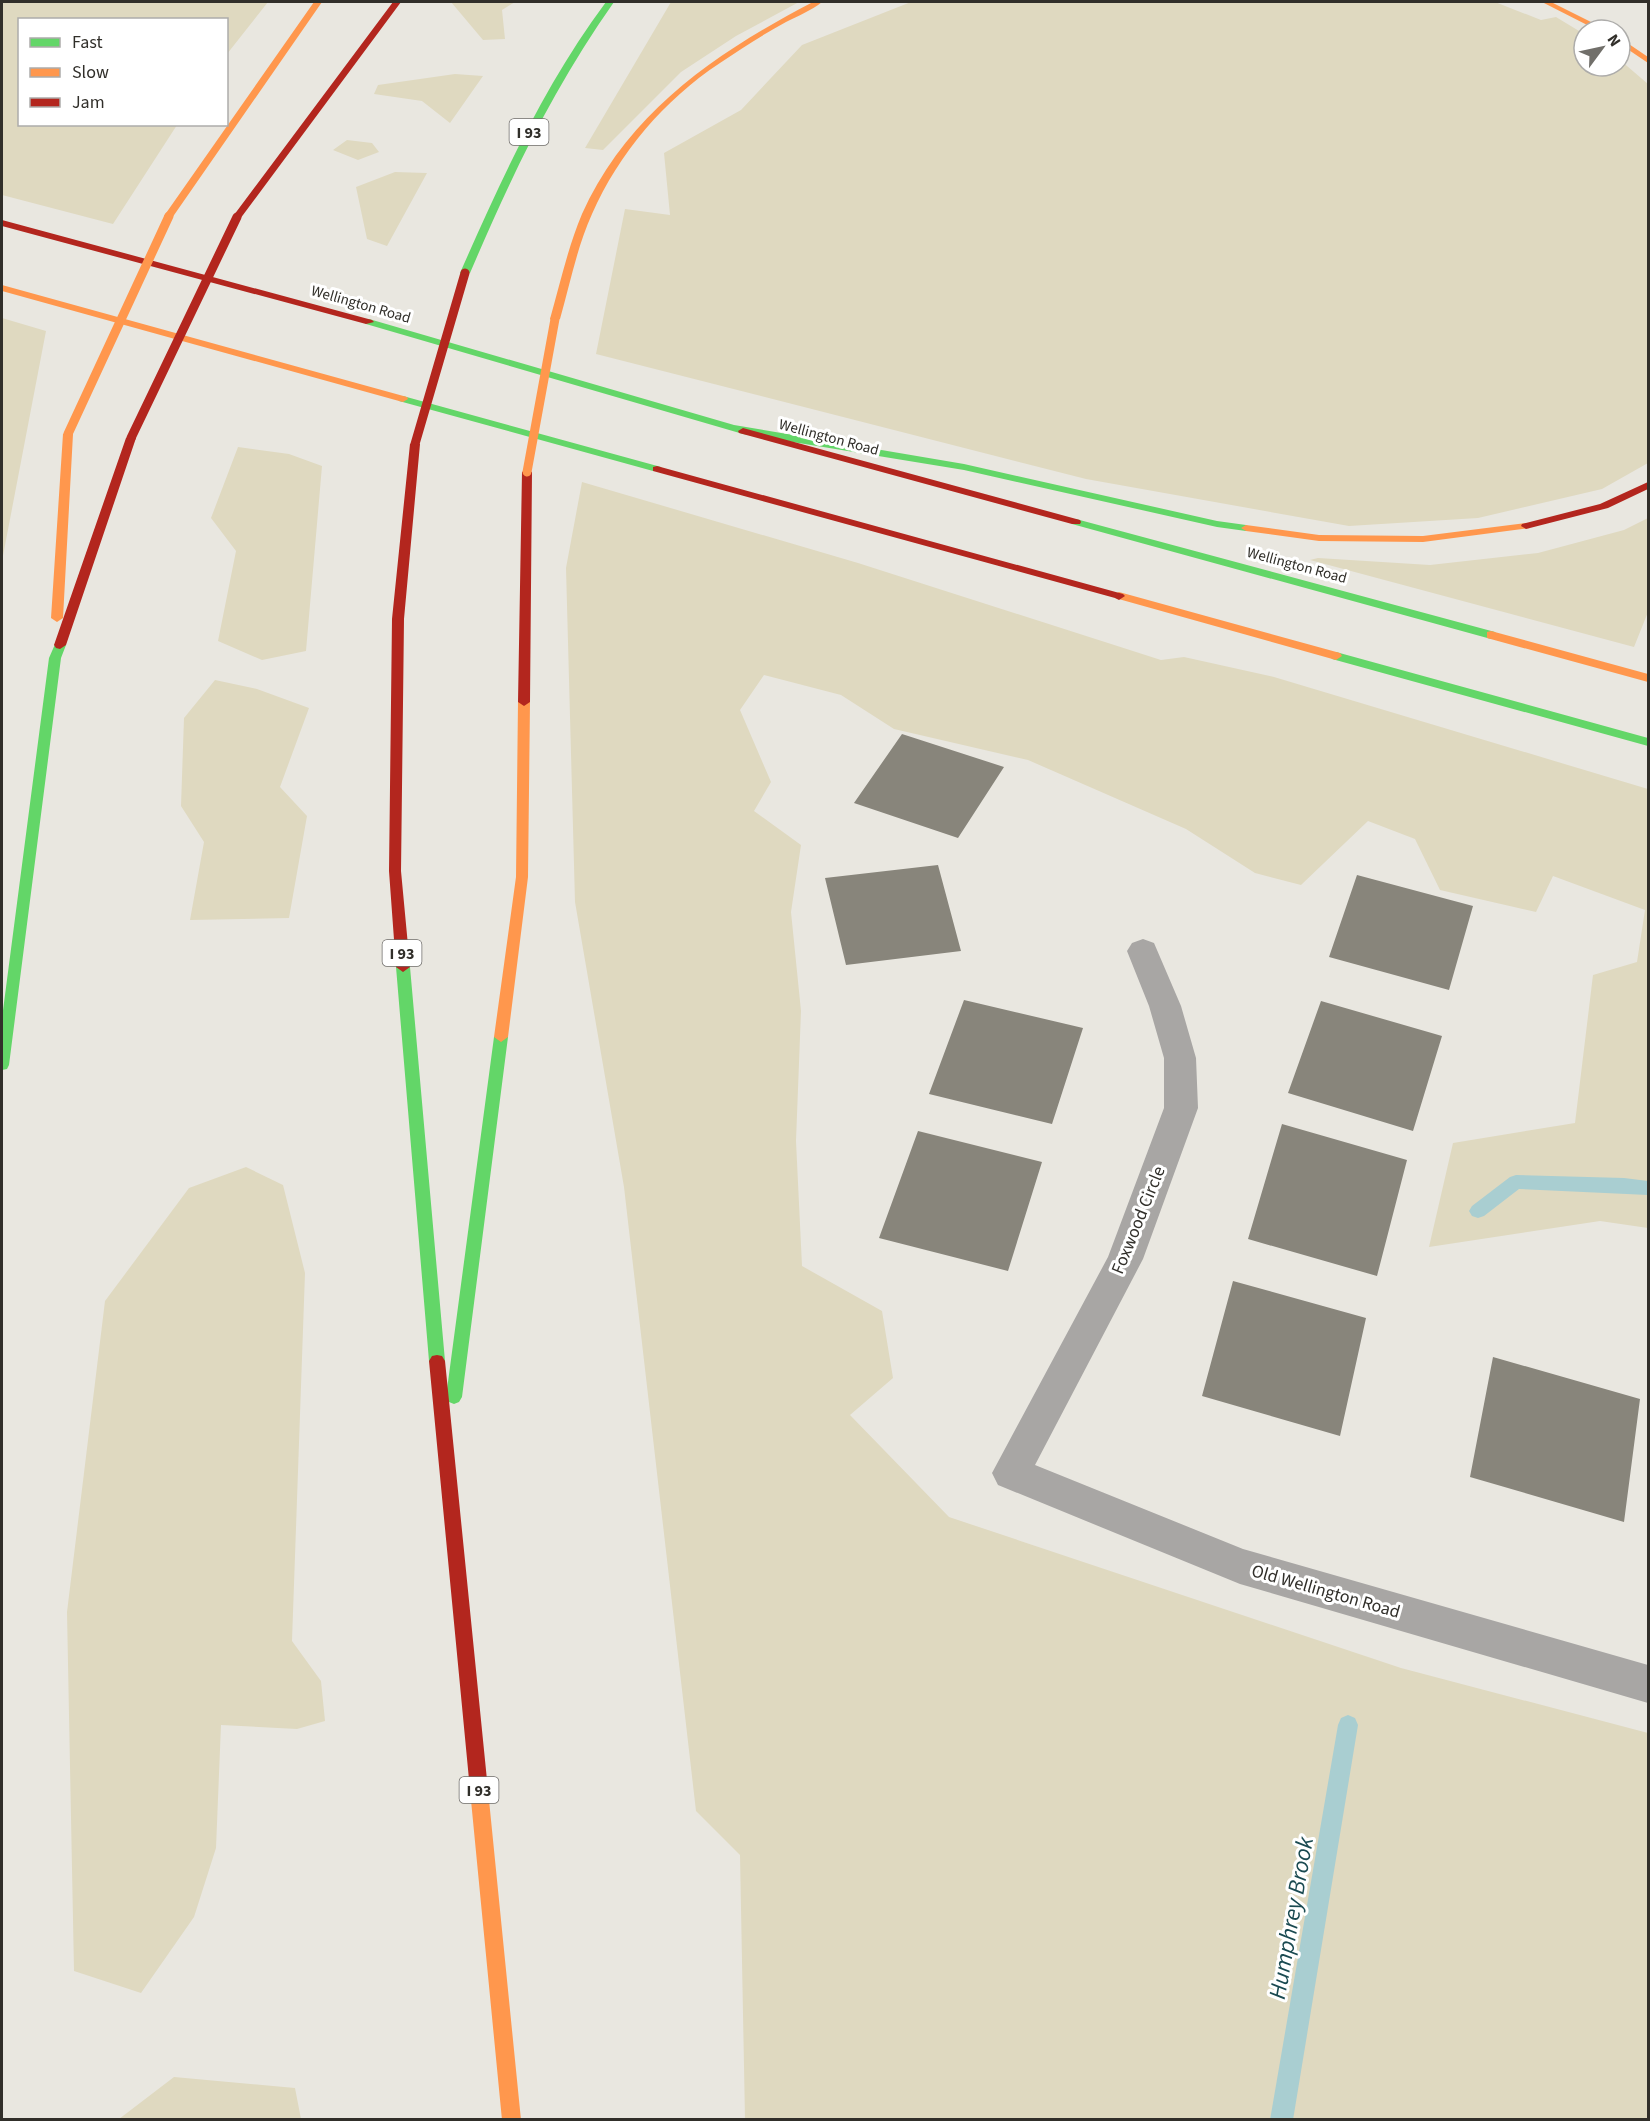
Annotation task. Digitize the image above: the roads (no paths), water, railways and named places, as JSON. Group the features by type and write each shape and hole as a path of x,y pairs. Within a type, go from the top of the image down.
{"main road":[{"path":"2,1065 55,658 68,434 169,216 318,2"},
{"path":"55,658 131,438 237,217 397,2"},
{"name":"I 93","path":"512,2120 446,1461 395,871 398,619 415,444 465,273 519,150 561,72 610,2"},
{"path":"446,1461 522,877 526,472 555,319 587,213 608,169 637,129 673,92 717,58 765,29 818,2"},
{"path":"1546,2 1578,18"},
{"path":"1632,49 1648,61"},
{"name":"Wellington Road","path":"2,223 337,313 733,428 1648,678"},
{"path":"2,288 1648,742"},
{"path":"733,428 964,467 1217,524 1319,538 1423,539 1520,528 1604,506 1648,485"}],"street":[{"name":"Foxwood Circle","path":"1011,1473 1125,1259 1181,1108 1180,1058 1165,1006 1143,951"},
{"name":"Old Wellington Road","path":"1011,1473 1240,1566 1648,1684"}],"waterway":[{"name":"Humphrey Brook","path":"1478,1211 1516,1182 1624,1185 1648,1188"},
{"name":"Humphrey Brook","path":"1281,2120 1348,1725"}]}
